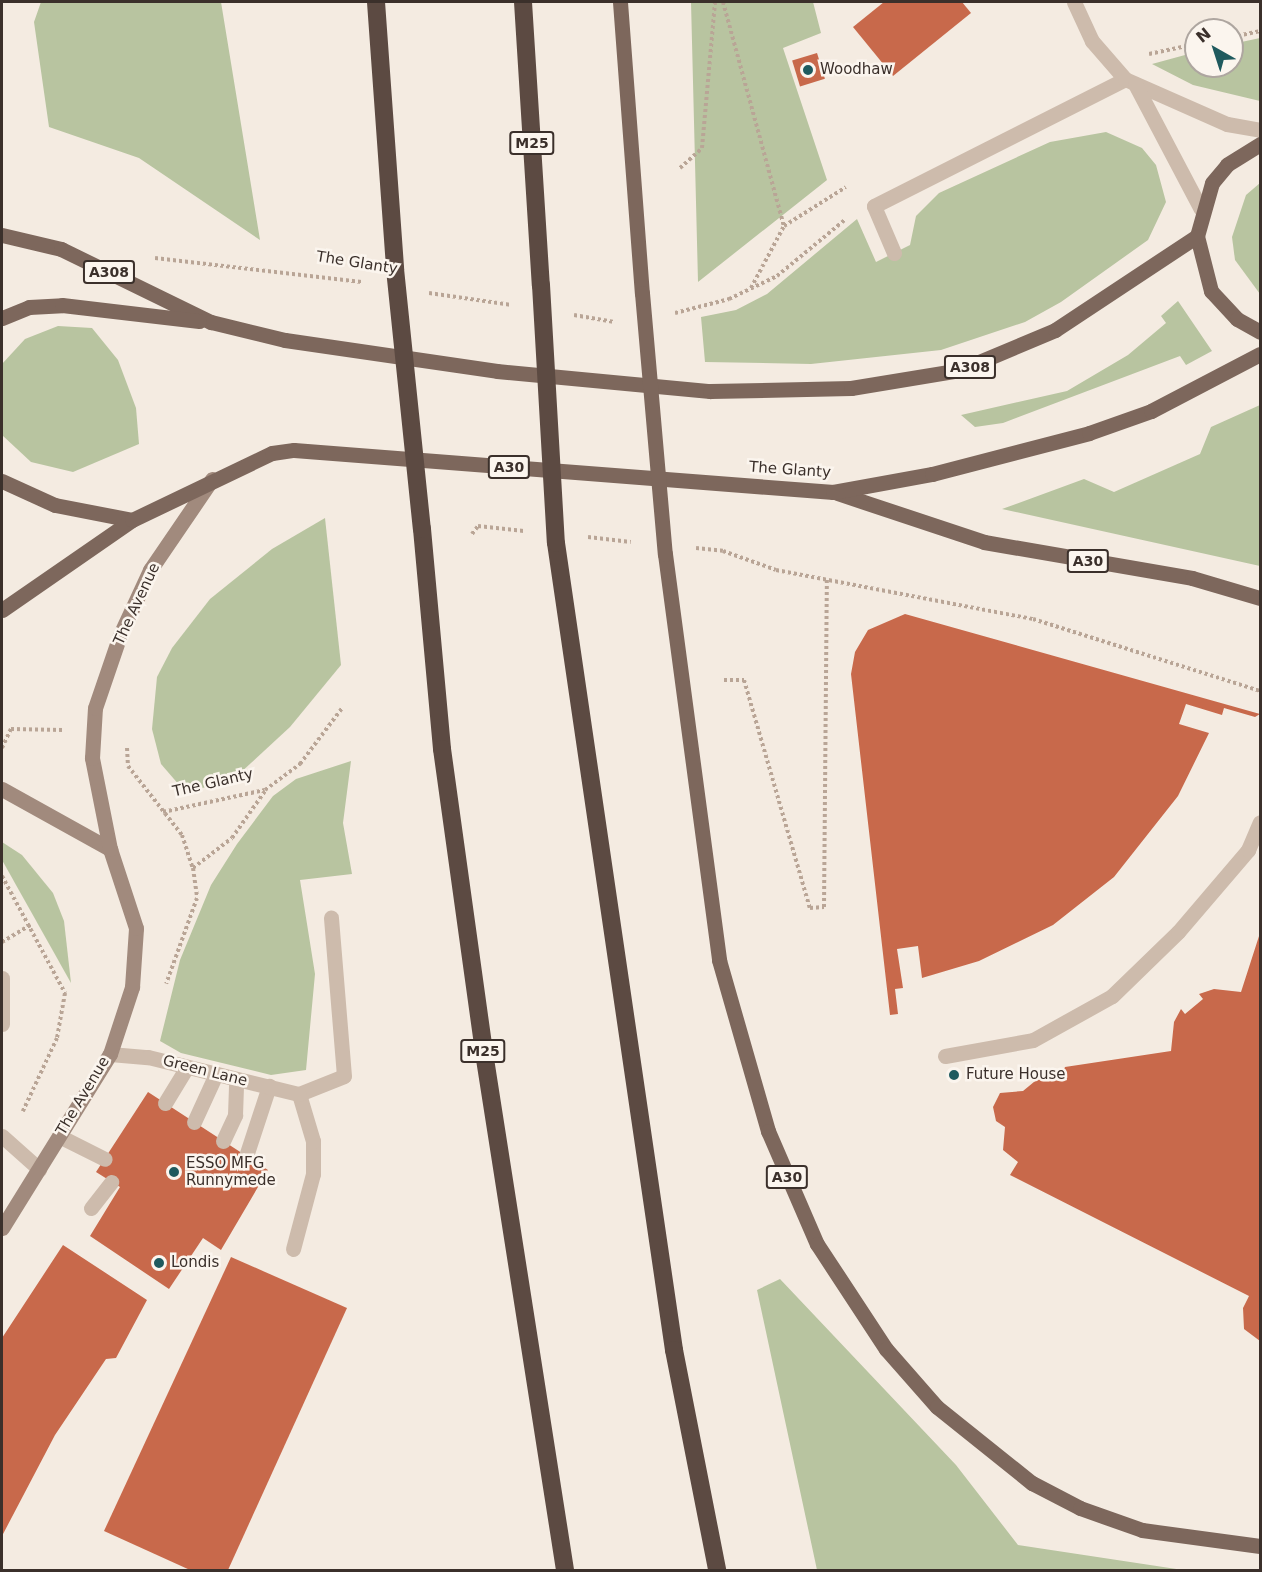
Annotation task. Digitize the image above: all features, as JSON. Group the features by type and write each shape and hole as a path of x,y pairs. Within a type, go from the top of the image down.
{"highway":[{"name":"M25","path":"376,2 395,269 442,749 484,1059 565,1570"},
{"name":"M25","path":"523,2 556,543 674,1350 717,1570"}],"main road":[{"name":"A30","path":"620,2 665,554 719,960 768,1131 817,1244 886,1349 936,1407 1032,1482 1080,1508 1143,1530 1260,1546"},
{"path":"1260,144 1227,165 1201,209 1197,236 1211,291 1237,319 1260,332"},
{"name":"A308","path":"2,235 62,249 211,322 285,339 497,371 710,391 851,388 960,370 1010,353 1197,236"},
{"path":"2,318 29,307 62,305 211,322"},
{"name":"The Glanty","path":"212,479 272,453 294,450 833,492 932,474 1089,433 1151,411 1260,354"},
{"name":"A30","path":"2,610 132,520 212,479"},
{"name":"The Avenue","path":"2,1228 110,1054 132,987 136,928 110,849 92,758 95,708 120,635 150,570 212,479"},
{"path":"2,481 55,505 132,520"},
{"name":"A30","path":"833,492 975,540 1192,578 1260,598"},
{"path":"2,789 110,849"}],"street":[{"path":"1074,2 1092,41 1130,82 1201,209"},
{"path":"894,253 874,206 1130,82 1227,124 1260,130"},
{"path":"945,1056 1033,1040 1112,996 1178,932 1248,850 1260,822"},
{"path":"292,1249 313,1174 313,1142 299,1094 344,1076 331,918"},
{"path":"2,978 2,1024"},
{"name":"Green Lane","path":"110,1054 187,1067 299,1094"},
{"path":"165,1103 187,1067"},
{"path":"194,1122 216,1074"},
{"path":"223,1141 235,1115 236,1079"},
{"path":"246,1156 268,1086"},
{"path":"2,1136 39,1170"},
{"path":"59,1136 105,1159"},
{"path":"91,1208 111,1182"}],"path":[{"path":"680,168 702,148 715,2"},
{"path":"723,2 784,226"},
{"path":"1244,34 1260,31"},
{"path":"1138,57 1184,47"},
{"path":"751,289 784,226 846,187"},
{"path":"669,314 751,289 777,276 854,212 874,206"},
{"name":"The Glanty","path":"149,257 305,273 374,284"},
{"path":"419,291 523,307"},
{"path":"568,315 626,324"},
{"path":"472,534 478,526 536,532"},
{"path":"583,537 641,543"},
{"path":"688,548 723,551 776,570 827,577 1033,619 1260,691"},
{"path":"724,680 744,680 810,908 824,907 827,577"},
{"name":"The Glanty","path":"162,812 265,789 300,764 343,707"},
{"path":"2,748 11,729 72,730"},
{"path":"126,738 128,766 182,836 194,868 197,898 164,994"},
{"path":"194,868 232,838 265,789"},
{"path":"2,876 32,924 65,993 65,1014 23,1111"},
{"path":"2,942 32,924"}],"green space":[{"path":"41,2 221,2 260,240 139,158 49,127 34,22"},
{"path":"691,2 813,2 821,33 783,48 827,180 698,282"},
{"path":"1260,38 1260,101 1193,85 1152,64 1184,55 1184,78 1244,78 1244,41"},
{"path":"1106,132 1142,148 1156,165 1166,202 1148,240 1061,302 1025,322 941,350 811,364 705,362 701,317 736,310 767,294 857,219 876,262 910,245 916,216 939,193 1050,142"},
{"path":"1260,183 1260,294 1235,260 1232,237 1246,195"},
{"path":"1178,301 1212,351 1186,365 1180,356 1003,423 975,427 961,415 1067,391 1128,355 1166,323 1161,316"},
{"path":"58,326 92,328 118,360 136,408 139,444 73,472 31,462 2,435 2,364 25,339"},
{"path":"1260,405 1260,566 1002,509 1084,479 1114,492 1200,454 1211,427"},
{"path":"325,518 341,665 290,727 238,775 200,789 180,786 161,764 152,729 157,677 172,648 210,599 272,549"},
{"path":"351,761 343,823 352,874 300,880 315,974 306,1070 271,1075 181,1053 160,1041 180,960 211,885 237,844 273,796 296,779"},
{"path":"2,842 22,855 53,893 64,921 71,983 2,860"},
{"path":"780,1279 956,1465 1018,1545 1183,1570 817,1570 757,1290"}],"building":[{"path":"884,2 962,2 971,13 893,76 853,27"},
{"name":"Woodhaw","path":"817,53 825,79 800,86 792,61"},
{"path":"905,614 1260,714 1255,717 1224,708 1222,715 1186,704 1179,724 1209,733 1178,796 1114,877 1053,925 979,961 922,978 918,946 897,949 903,988 895,989 898,1014 890,1015 851,674 855,652 868,630"},
{"path":"1260,933 1260,1341 1244,1329 1243,1308 1249,1296 1010,1175 1018,1162 1003,1150 1005,1127 996,1121 993,1107 1000,1093 1023,1091 1040,1077 1059,1081 1065,1067 1171,1051 1174,1022 1181,1009 1185,1014 1203,999 1199,994 1214,989 1241,992"},
{"path":"148,1092 268,1170 221,1250 203,1238 169,1289 90,1236 120,1187 96,1172"},
{"path":"63,1245 147,1300 116,1358 106,1359 55,1435 2,1536 2,1338"},
{"path":"231,1257 347,1308 228,1570 190,1570 104,1531"}],"place":[{"name":"Woodhaw","path":"808,70"},
{"name":"Future House","path":"954,1075"},
{"name":"ESSO MFG Runnymede","path":"174,1172"},
{"name":"Londis","path":"159,1263"}]}
